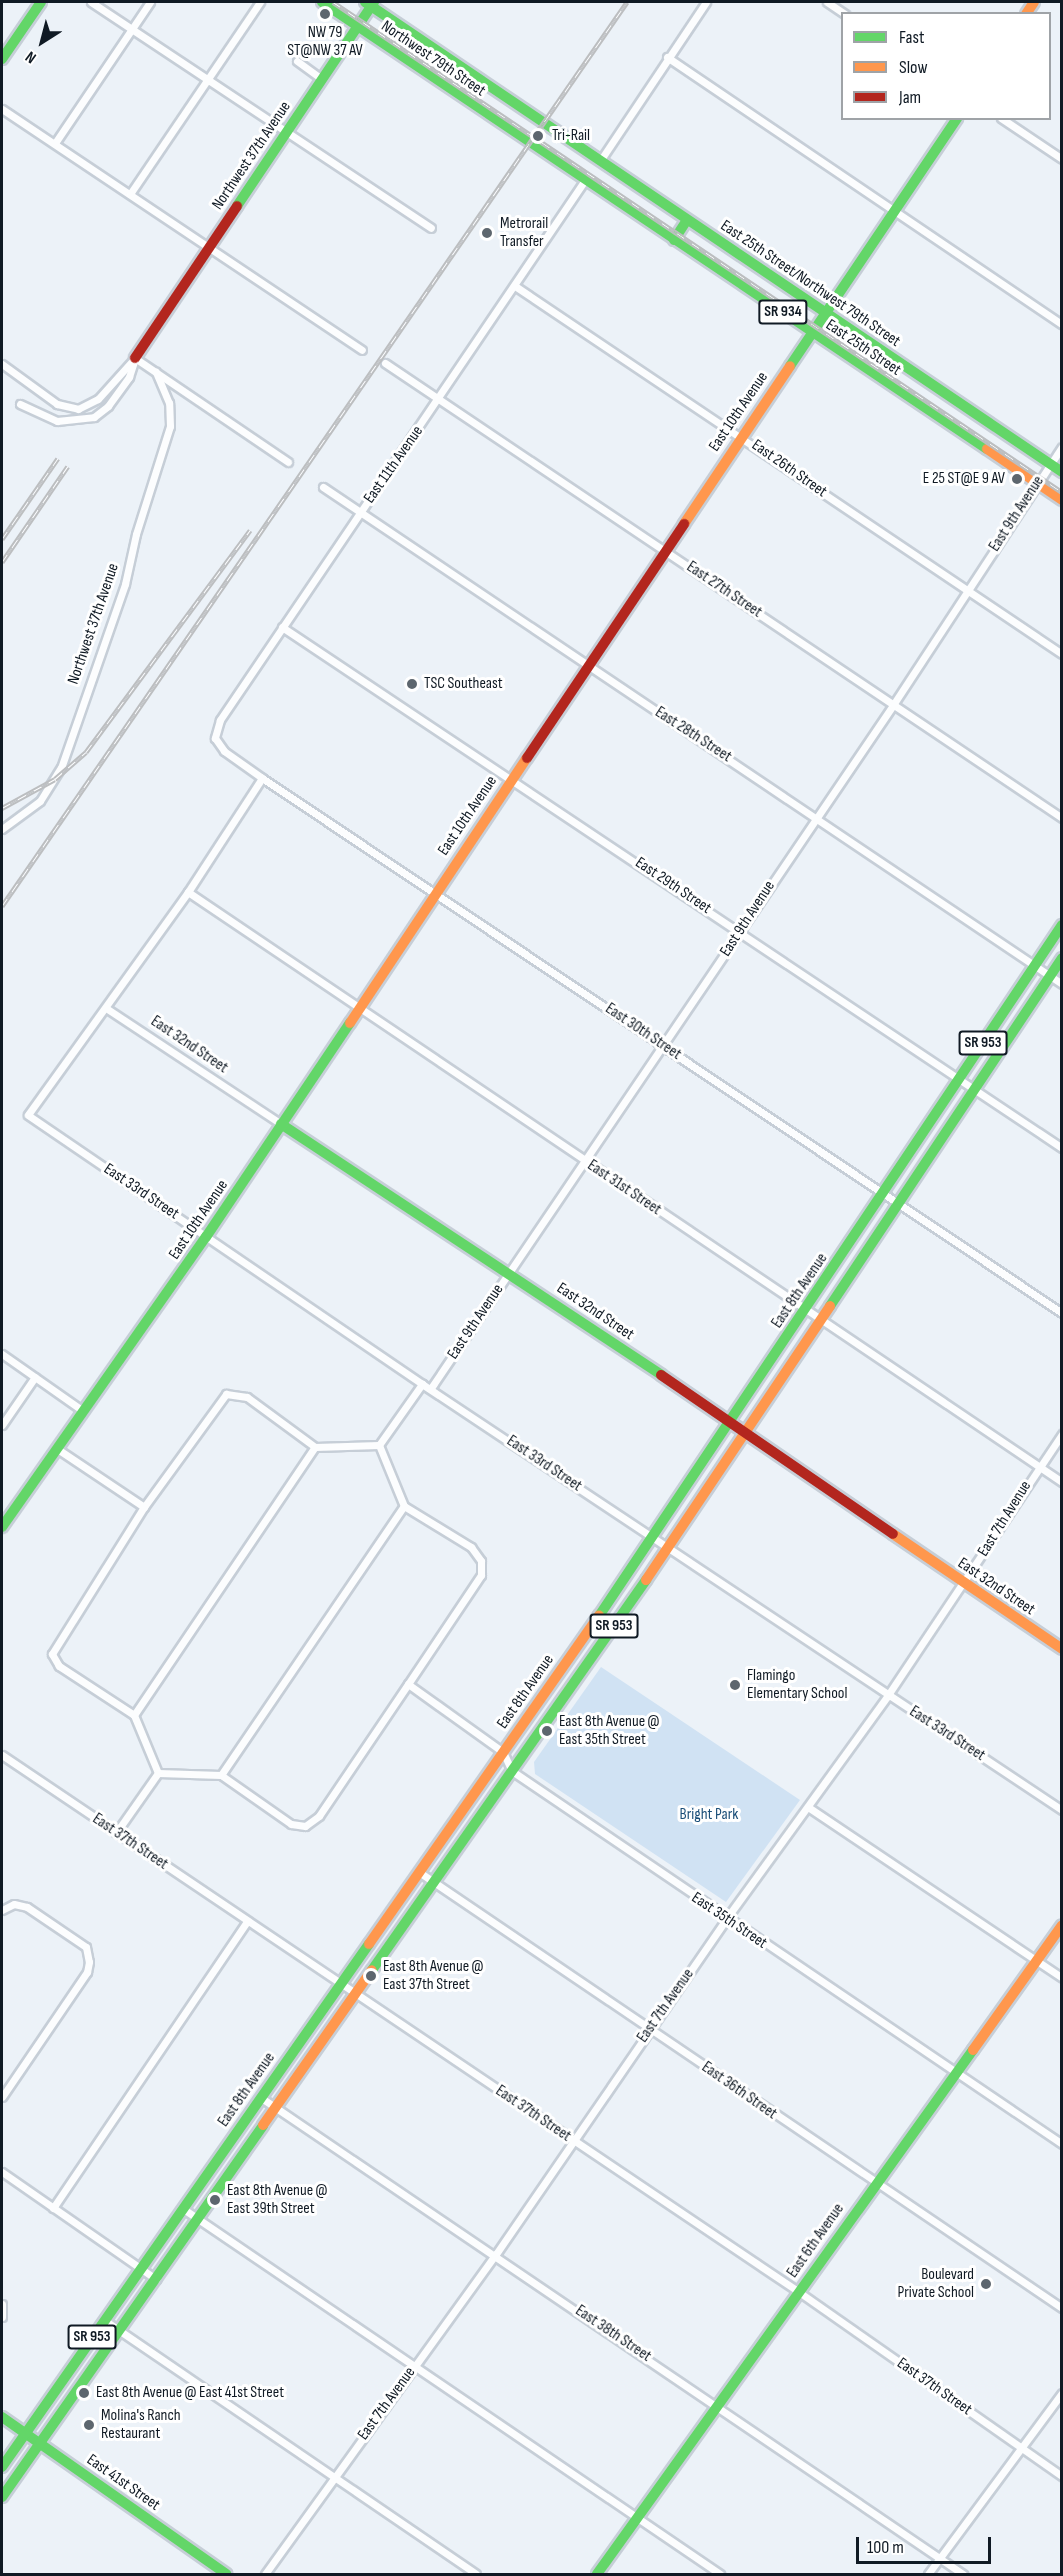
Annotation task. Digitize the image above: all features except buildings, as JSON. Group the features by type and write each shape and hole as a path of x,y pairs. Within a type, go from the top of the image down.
{"main road":[{"path":"2,59 5,45 41,2"},
{"name":"Northwest 79th Street","path":"322,2 527,142"},
{"name":"Northwest 79th Street","path":"370,3 540,122"},
{"name":"Northwest 37th Avenue","path":"135,358 358,26 370,3"},
{"name":"East 10th Avenue","path":"2,1527 206,1237 512,777 666,551 741,435 956,120"},
{"name":"East 25th Street/Northwest 79th Street","path":"540,122 1062,472"},
{"name":"East 25th Street","path":"527,142 1062,500"},
{"path":"674,240 687,220"},
{"name":"East 8th Avenue","path":"2,2467 653,1538 1062,925"},
{"name":"East 8th Avenue","path":"2,2497 668,1548 1062,958"},
{"name":"East 32nd Street","path":"281,1124 510,1272 1062,1649"},
{"name":"East 6th Avenue","path":"597,2574 874,2184 1062,1925"},
{"name":"East 41st Street","path":"2,2417 226,2574"}],"street":[{"path":"91,2 431,228"},
{"path":"55,143 150,2"},
{"path":"130,194 260,2"},
{"path":"600,161 667,57 706,2"},
{"path":"827,2 842,12"},
{"path":"667,57 1062,324"},
{"path":"297,61 322,79"},
{"path":"2,109 362,350"},
{"path":"1004,120 1062,159"},
{"name":"East 11th Avenue","path":"224,751 215,738 220,720 360,512 440,399 585,180"},
{"name":"East 26th Street","path":"515,286 741,435 966,591 1062,654"},
{"path":"135,358 288,462"},
{"name":"Northwest 37th Avenue","path":"2,364 57,404 78,409 98,399 135,358"},
{"name":"Northwest 37th Avenue","path":"20,404 57,421 94,417 108,406 125,382 135,358"},
{"name":"East 27th Street","path":"385,363 1062,818"},
{"name":"Northwest 37th Avenue","path":"2,830 40,801 61,768 125,584 170,426 169,404 156,372"},
{"name":"East 9th Avenue","path":"431,1388 585,1162 815,816 893,705 1062,447"},
{"name":"East 28th Street","path":"323,487 1062,984"},
{"name":"East 29th Street","path":"282,627 512,777 974,1091 1062,1148"},
{"name":"East 30th Street","path":"224,751 882,1195 1062,1313"},
{"path":"106,1008 188,892 262,778"},
{"name":"East 31st Street","path":"188,892 1062,1482"},
{"name":"East 33rd Street","path":"106,1008 28,1115 422,1384 1062,1810"},
{"name":"East 32nd Street","path":"106,1008 281,1124"},
{"path":"2,1354 83,1411"},
{"path":"2,1425 35,1377"},
{"path":"379,1445 422,1384"},
{"path":"158,1773 134,1716 59,1666 52,1654 144,1507 226,1394 247,1397 315,1447 379,1445"},
{"name":"East 7th Avenue","path":"265,2574 496,2254 572,2140 726,1919 888,1695 964,1583 1038,1466 1062,1434"},
{"path":"158,1773 220,1775 291,1824 305,1826 319,1816 408,1684 481,1575 481,1561 471,1547 404,1506 379,1445"},
{"path":"134,1716 315,1447"},
{"path":"56,1448 144,1507"},
{"path":"220,1775 404,1506"},
{"name":"East 35th Street","path":"408,1684 502,1752 512,1771 726,1919 1062,2144"},
{"name":"East 37th Street","path":"2,1755 799,2292 1062,2476"},
{"path":"116,1833 158,1773"},
{"path":"808,1807 1062,1978"},
{"name":"East 36th Street","path":"419,1872 874,2184 1062,2308"},
{"path":"2,1910 14,1904 27,1907 86,1947 89,1962 87,1972 2,2097"},
{"path":"53,2208 246,1921"},
{"name":"East 38th Street","path":"260,2097 719,2405 963,2574"},
{"path":"2,2172 156,2279"},
{"path":"182,2208 720,2574"},
{"path":"104,2320 476,2574"},
{"path":"928,2574 1062,2393"}],"green space":[{"name":"Bright Park","path":"601,1667 800,1800 726,1902 535,1774 534,1762"}],"railway":[{"path":"333,2 1062,492"},
{"path":"2,906 627,2"},
{"path":"2,539 58,458"},
{"path":"2,562 68,466"},
{"path":"2,808 55,779 86,752 250,530"}],"traffic: fast":[{"path":"2,59 41,2"},
{"path":"322,2 987,449"},
{"path":"365,2 1062,472"},
{"path":"237,206 374,2"},
{"path":"790,366 956,120"},
{"path":"674,240 687,220"},
{"path":"599,1616 1062,925"},
{"path":"830,1306 1062,958"},
{"path":"2,1527 206,1237 350,1023"},
{"path":"281,1124 661,1375"},
{"path":"372,1970 646,1580"},
{"path":"2,2467 369,1944"},
{"path":"597,2574 973,2050"},
{"path":"2,2497 263,2125"},
{"path":"2,2417 226,2574"}],"traffic: slow":[{"path":"1027,12 1034,2"},
{"path":"684,524 790,366"},
{"path":"987,449 1062,500"},
{"path":"350,1023 527,758"},
{"path":"646,1580 830,1306"},
{"path":"893,1534 1062,1649"},
{"path":"369,1944 599,1616"},
{"path":"973,2050 1062,1925"},
{"path":"263,2125 372,1970"}],"traffic: jam":[{"path":"135,358 237,206"},
{"path":"527,758 684,524"},
{"path":"661,1375 893,1534"}],"place":[{"name":"NW 79 ST@NW 37 AV","path":"325,14"},
{"name":"Tri-Rail","path":"538,136"},
{"name":"Metrorail Transfer","path":"487,233"},
{"name":"E 25 ST@E 9 AV","path":"1017,479"},
{"name":"TSC Southeast","path":"412,684"},
{"name":"Flamingo Elementary School","path":"735,1685"},
{"name":"East 8th Avenue @ East 35th Street","path":"547,1731"},
{"name":"East 8th Avenue @ East 37th Street","path":"371,1976"},
{"name":"East 8th Avenue @ East 39th Street","path":"215,2200"},
{"name":"Boulevard Private School","path":"986,2284"},
{"name":"East 8th Avenue @ East 41st Street","path":"84,2393"},
{"name":"Molina's Ranch Restaurant","path":"89,2425"}]}
